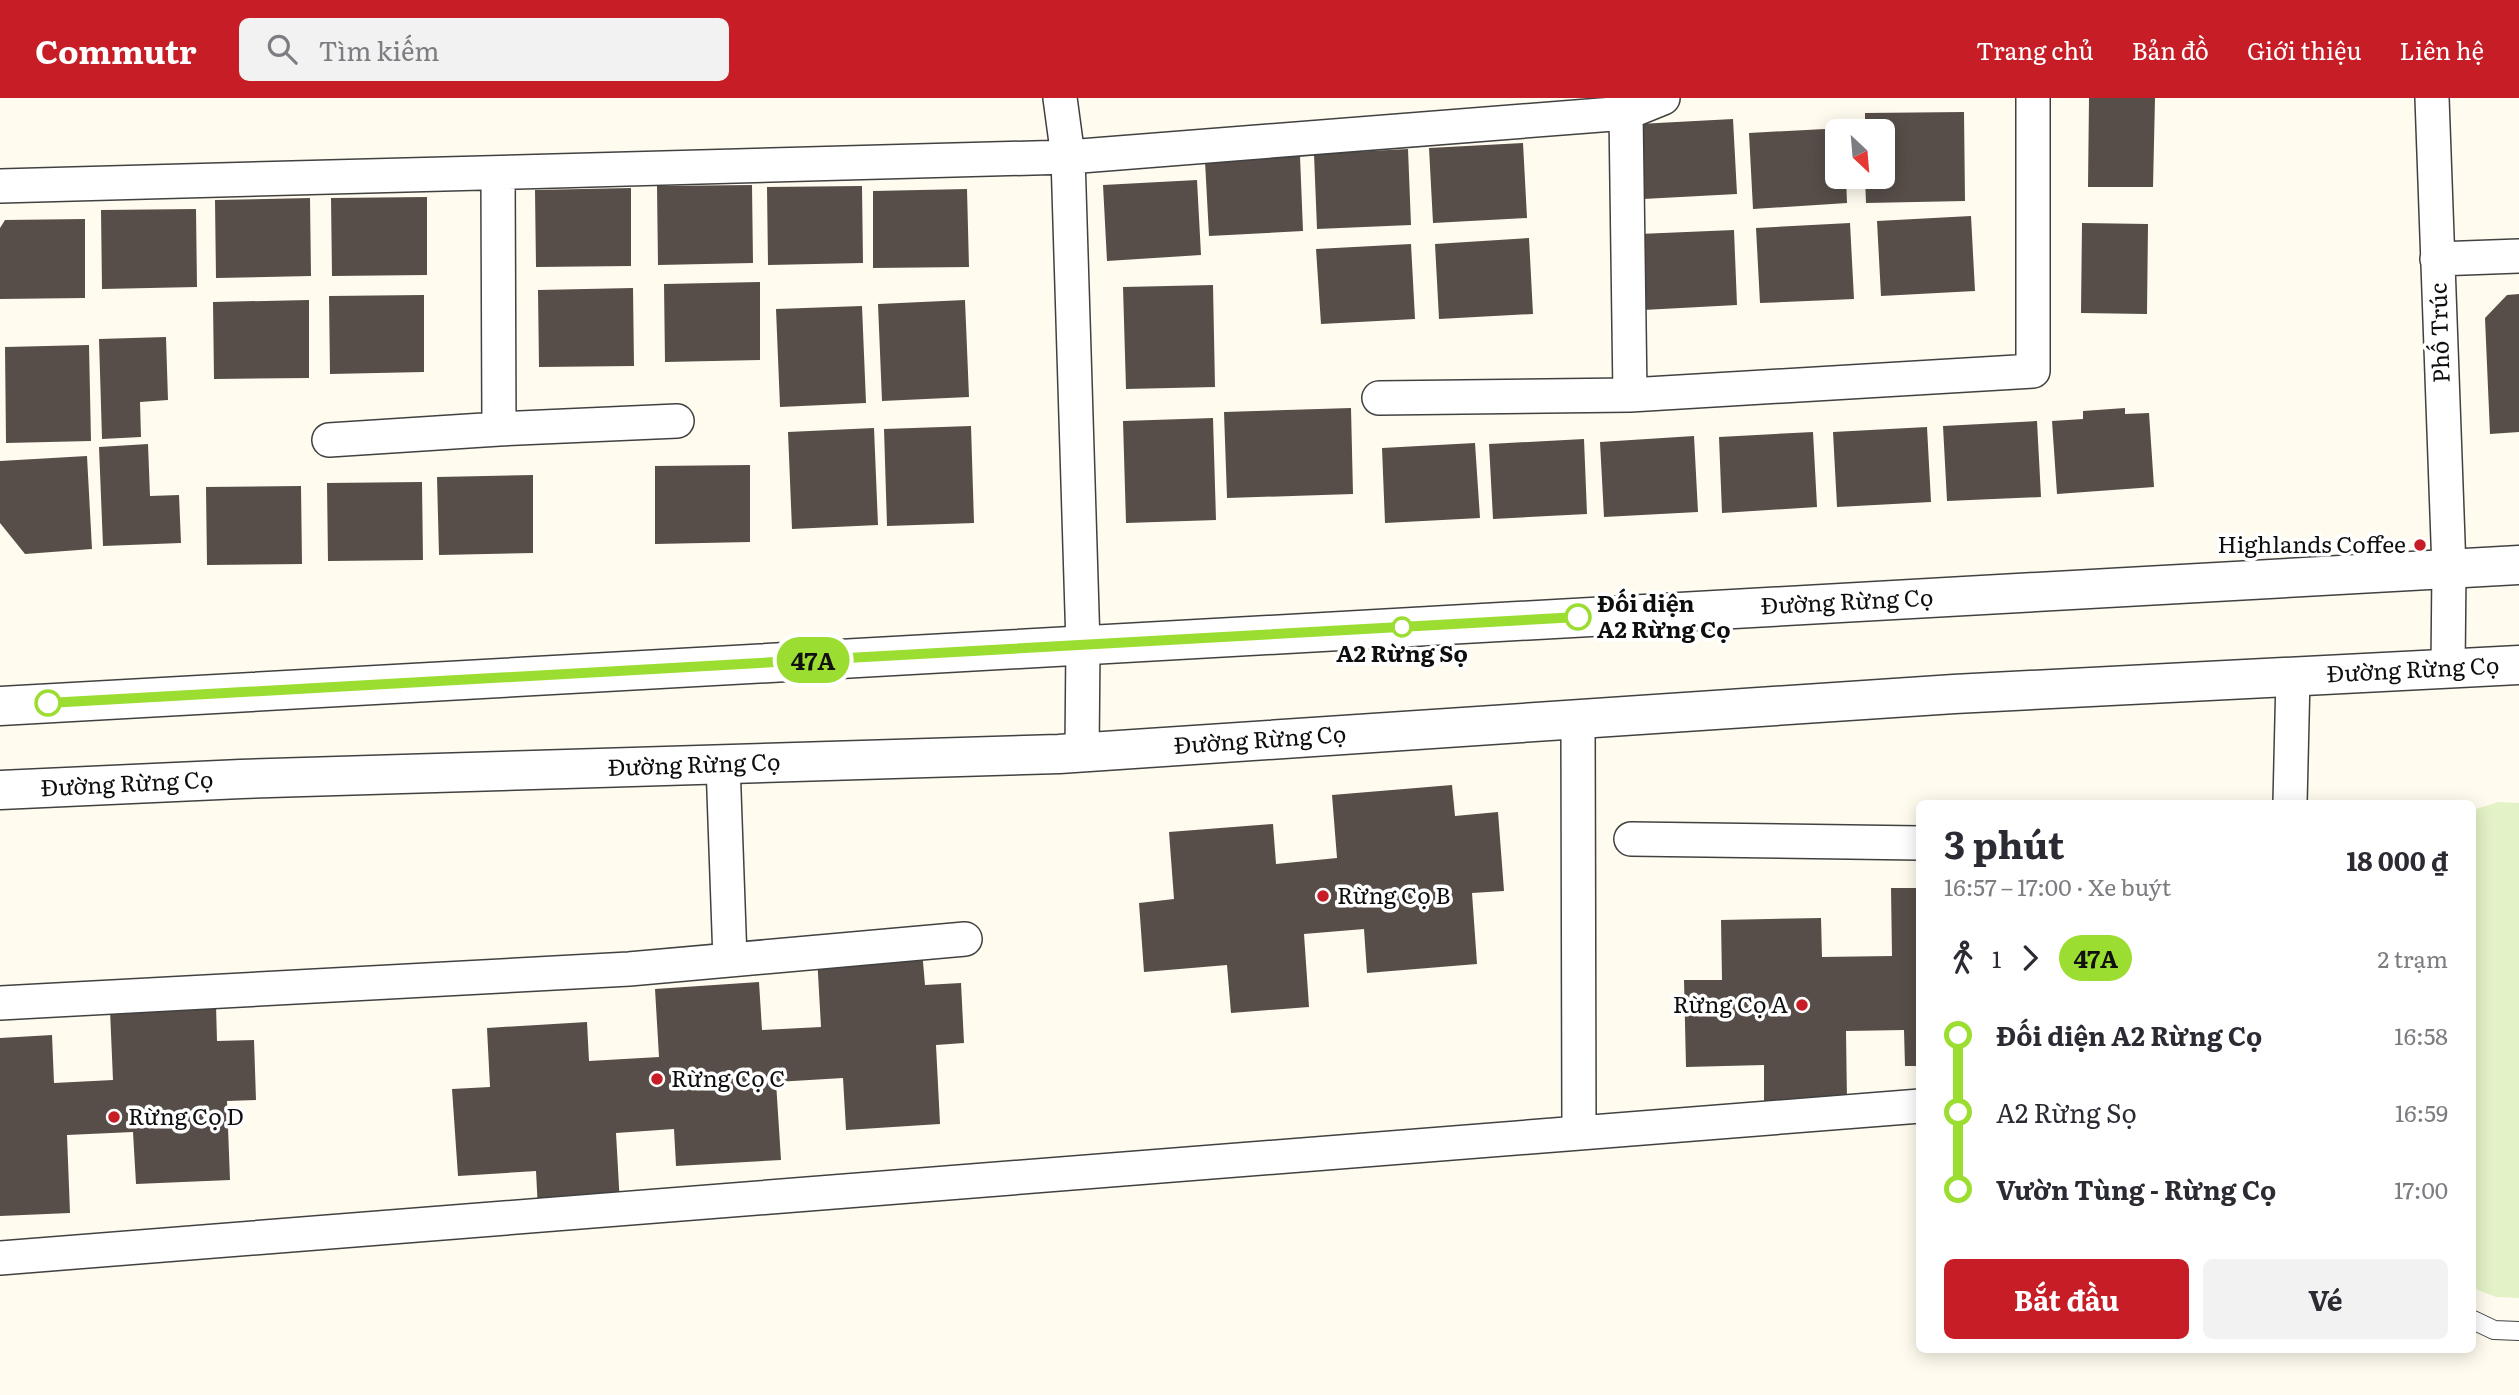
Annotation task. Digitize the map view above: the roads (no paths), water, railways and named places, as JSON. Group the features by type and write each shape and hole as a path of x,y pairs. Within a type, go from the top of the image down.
{"street":[{"path":"1060,98 1068,158 1083,645 1082,752"},
{"path":"0,186 1068,158 1626,113 1663,98"},
{"path":"1380,398 1630,395 2033,371 2033,98"},
{"name":"Phố Trúc","path":"2432,98 2449,569 2448,668"},
{"path":"1626,113 1630,395"},
{"path":"498,173 499,429"},
{"path":"2437,259 2519,256"},
{"path":"329,440 677,421"},
{"name":"Đường Rừng Cọ","path":"0,706 2519,565"},
{"name":"Đường Rừng Cọ","path":"0,790 1082,752 1954,694 2519,665"},
{"path":"2290,800 2293,677"},
{"path":"1578,719 1579,1133"},
{"path":"723,764 730,960"},
{"path":"1631,839 1916,843"},
{"path":"0,1003 629,969 965,939"},
{"path":"0,1258 1916,1106"}],"lane":[{"path":"2476,1321 2494,1330 2519,1331"}],"place":[{"name":"Highlands Coffee","path":"2420,545"},
{"name":"Đối diện A2 Rừng Cọ","path":"1578,617"},
{"name":"A2 Rừng Sọ","path":"1402,627"},
{"name":"Rừng Cọ B","path":"1323,896"},
{"name":"Rừng Cọ A","path":"1802,1005"},
{"name":"Rừng Cọ C","path":"657,1079"},
{"name":"Rừng Cọ D","path":"114,1117"}]}
